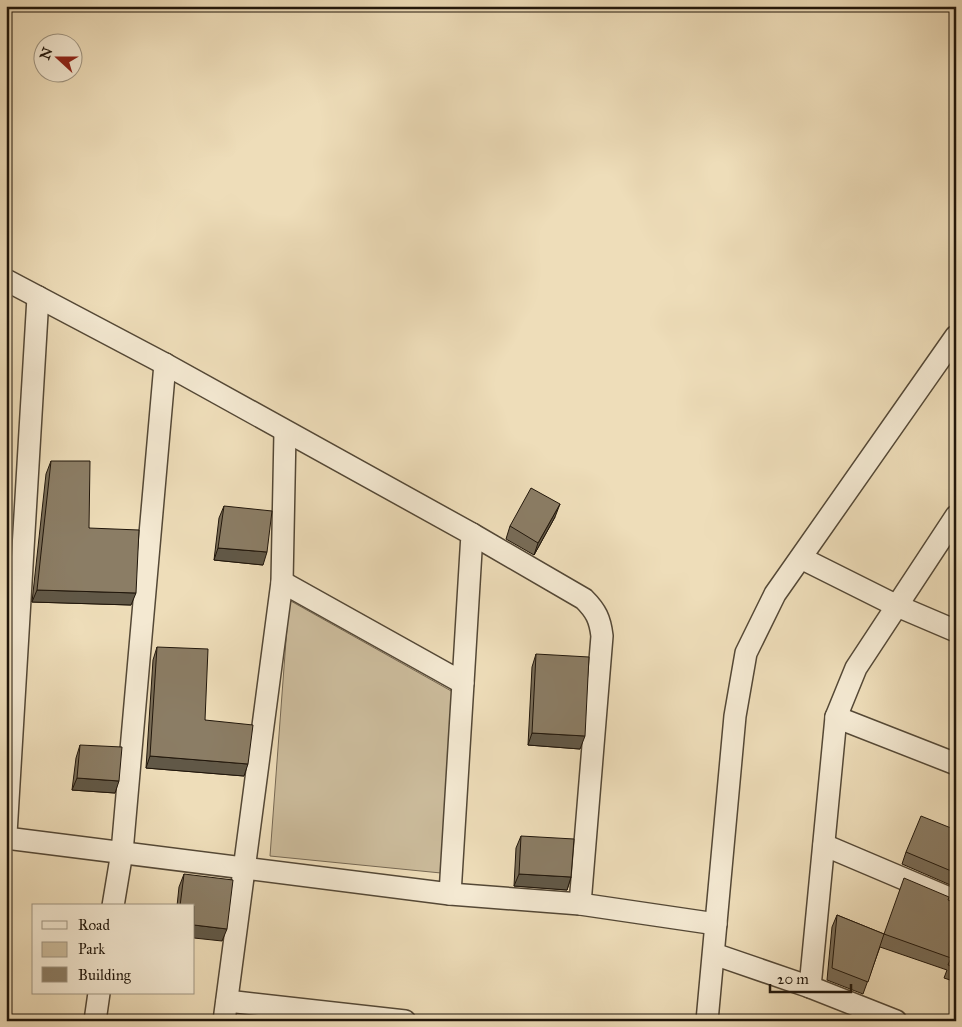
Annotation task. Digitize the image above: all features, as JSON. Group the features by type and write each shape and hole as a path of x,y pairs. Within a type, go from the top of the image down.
{"street":[{"path":"6,280 165,364 472,534 584,599 598,613 602,636 580,904"},
{"path":"6,834 38,297"},
{"path":"707,1021 735,716 746,653 775,594 956,336"},
{"path":"113,904 122,852 165,364"},
{"path":"285,432 282,582 225,1011 406,1021"},
{"path":"810,987 836,717 856,668 895,605 956,516"},
{"path":"450,894 472,534"},
{"path":"801,558 895,605 956,631"},
{"path":"282,582 463,683"},
{"path":"836,717 956,764"},
{"path":"6,838 450,894 580,904 716,924"},
{"path":"824,845 956,901"},
{"path":"714,954 810,987 848,1011 896,1021"},
{"path":"95,1021 99,994"}],"green space":[{"path":"289,600 453,692 441,873 270,856"}],"building":[{"path":"51,461 90,461 89,528 139,530 136,593 37,590"},
{"path":"531,488 560,504 538,543 510,526"},
{"path":"224,506 272,511 267,552 218,548"},
{"path":"157,647 208,649 205,720 253,725 248,764 150,756"},
{"path":"536,654 589,657 585,736 532,733"},
{"path":"80,745 122,747 119,781 77,778"},
{"path":"921,816 956,830 956,873 906,852"},
{"path":"521,836 574,839 571,877 519,874"},
{"path":"184,874 233,880 227,929 195,925 195,904 180,904"},
{"path":"904,878 949,897 948,900 956,903 956,968 948,965 951,958 884,934"},
{"path":"837,915 884,934 868,982 832,968"},
{"path":"115,1018 125,1021 114,1021"}]}
